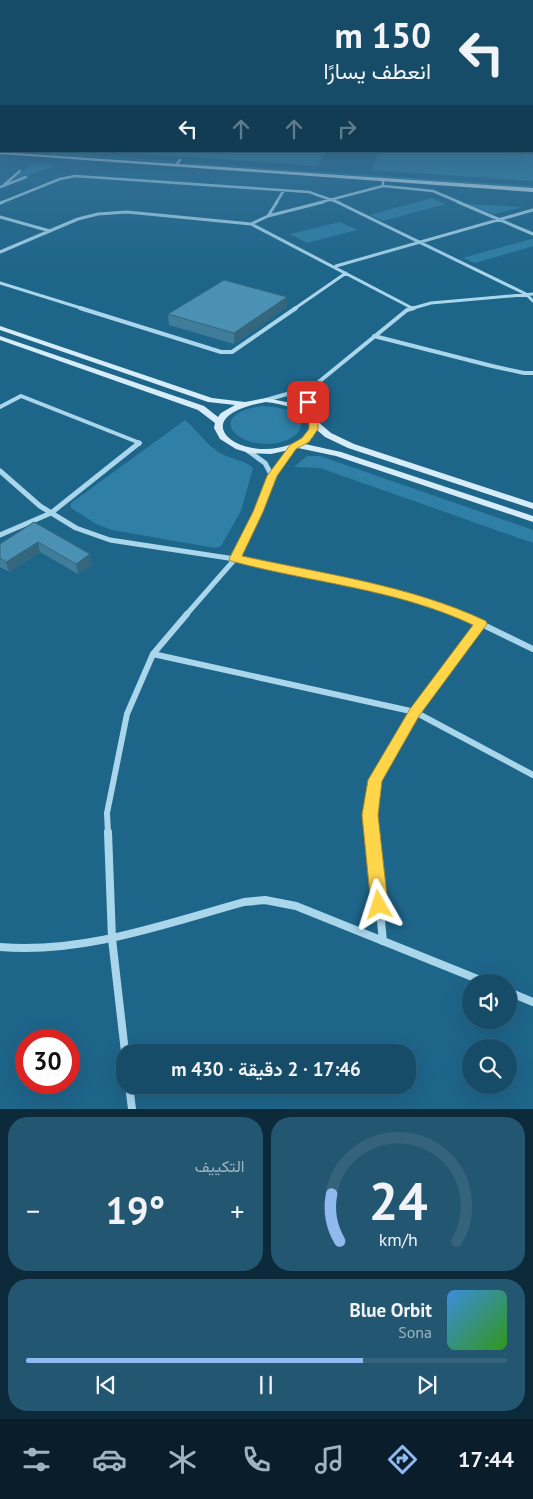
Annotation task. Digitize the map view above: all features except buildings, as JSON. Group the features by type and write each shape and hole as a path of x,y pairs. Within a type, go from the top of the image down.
{"street":[{"path":"1,186 20,171"},
{"path":"261,171 533,190"},
{"path":"338,171 533,184"},
{"path":"0,203 75,176 309,192 332,199 422,242 526,294 533,301"},
{"path":"1,186 26,177"},
{"path":"382,179 383,186"},
{"path":"251,224 268,216 383,186 433,191 533,234"},
{"path":"268,216 284,190"},
{"path":"336,266 533,210"},
{"path":"0,252 78,219 98,214 127,212 251,224 336,266 412,308"},
{"path":"0,216 50,231"},
{"path":"0,283 221,352 232,352 346,273"},
{"path":"0,328 211,400 243,404 266,400 315,385 402,313 412,308 432,304 533,294"},
{"path":"374,336 524,374 533,373"},
{"path":"0,338 201,408 219,422"},
{"path":"124,1044 112,939 107,813 127,714 153,654 235,559 258,512 272,476 295,446 311,435 312,419 309,397 315,385"},
{"path":"0,407 21,396 140,443 51,513 0,535"},
{"path":"266,400 292,404 312,419 328,436 351,446 533,506"},
{"path":"243,404 224,415 219,422 219,430 223,437 265,463 272,476"},
{"path":"242,448 268,451 295,446 338,454 533,519"},
{"path":"0,470 40,506 76,528 110,540 235,559 398,593 450,609 533,649"},
{"path":"383,941 370,815 375,780 414,712 481,624"},
{"path":"153,654 414,712 533,776"},
{"path":"0,946 12,948 76,944 112,939 244,902 266,900 296,906 465,974"},
{"path":"517,995 533,1002"},
{"path":"130,1094 132,1109"}],"shaded area":[{"path":"24,171 42,171 25,177 16,177"},
{"path":"286,171 533,186 533,188"},
{"path":"382,171 533,171 533,181"},
{"path":"432,198 446,204 383,221 370,215"},
{"path":"467,204 523,207 493,214"},
{"path":"340,222 357,230 307,243 290,234"},
{"path":"533,239 533,246 475,263 463,258"},
{"path":"262,406 284,409 297,416 301,424 295,436 285,441 269,444 255,443 242,438 234,432 231,425 233,417 243,411"},
{"path":"185,420 217,451 253,468 241,511 221,546 215,548 112,530 96,524 71,508 71,503"},
{"path":"307,456 320,456 533,530 533,543 320,468 294,467"}],"route":[{"path":"308,402 308,411 314,423 314,429 311,435 293,447 272,476 258,512 235,559 398,593 450,609 481,624 414,712 375,780 370,815 379,905"}]}
